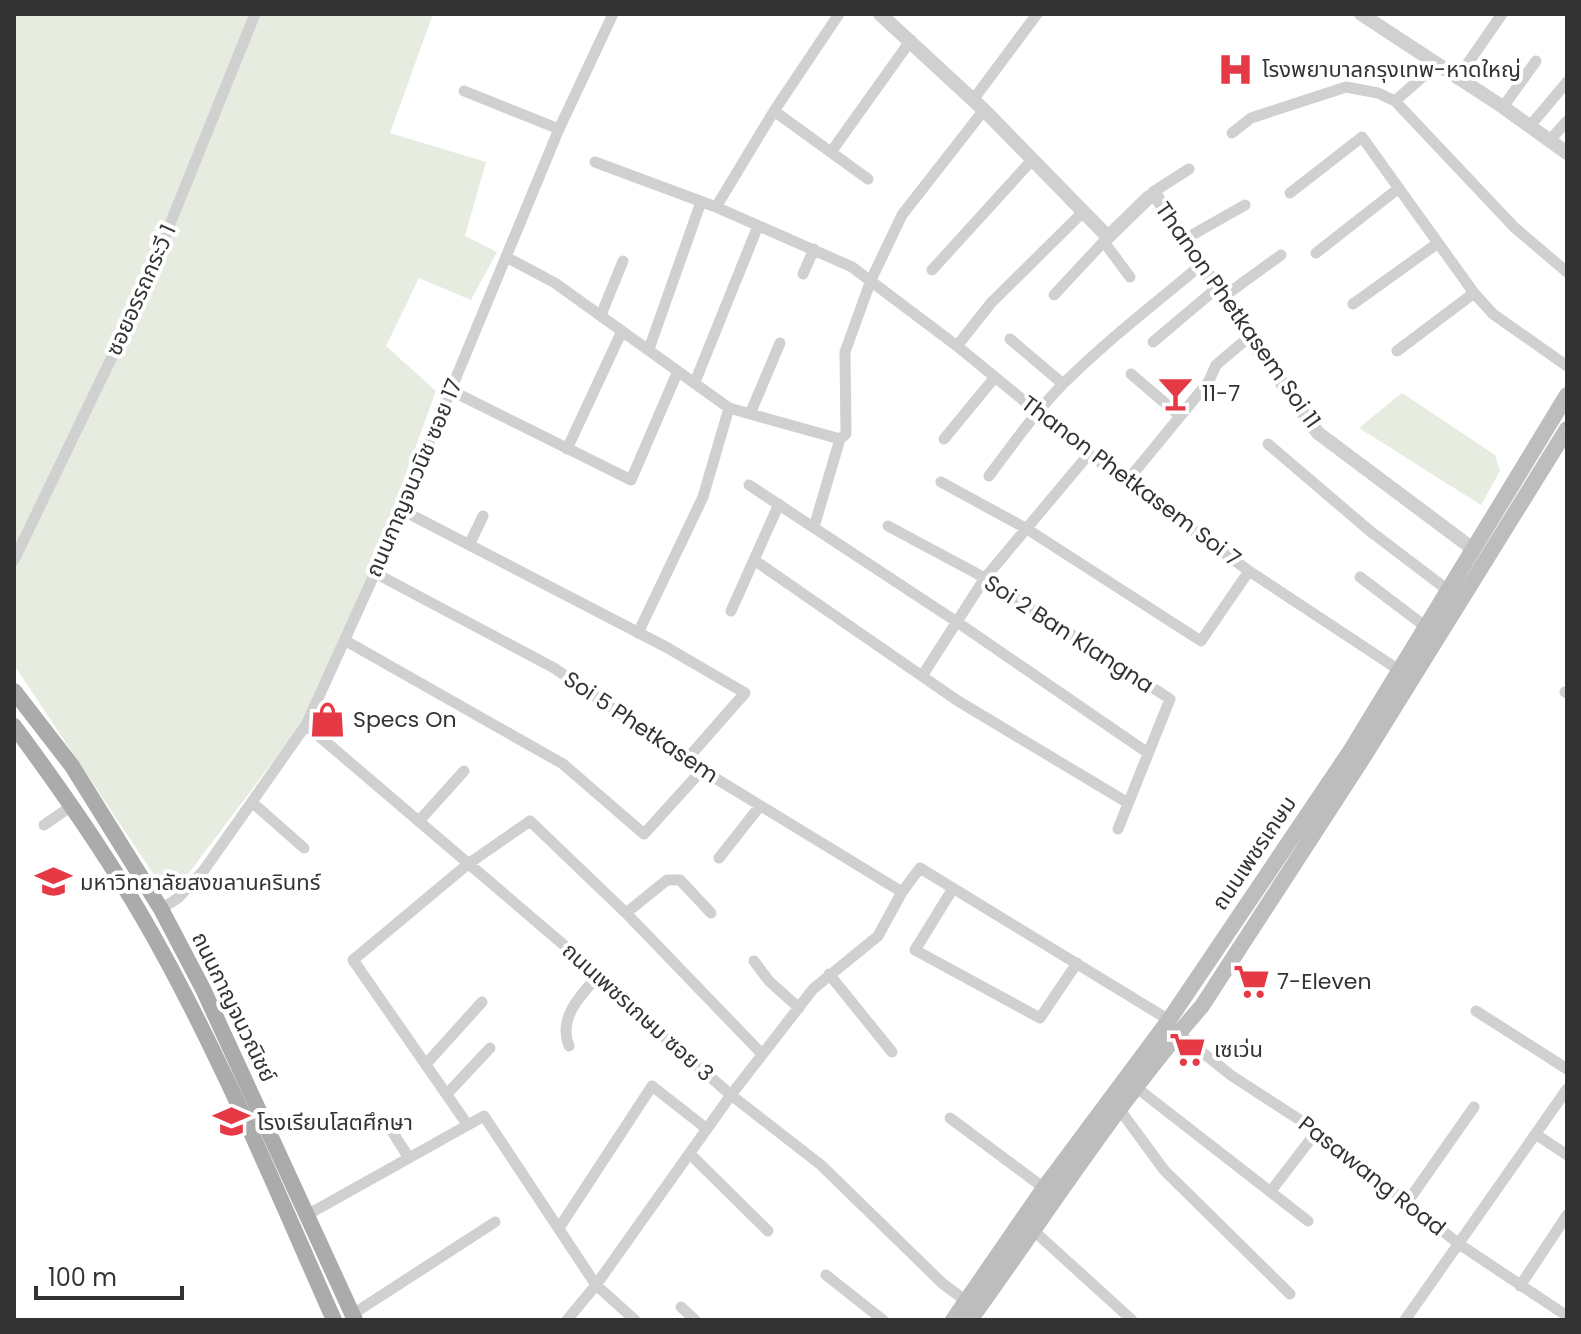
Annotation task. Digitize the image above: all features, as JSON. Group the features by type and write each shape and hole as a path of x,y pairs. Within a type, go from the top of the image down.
{"main road":[{"name":"ถนนเพชรเกษม","path":"1357,754 1399,670 1567,395"},
{"name":"ถนนเพชรเกษม","path":"970,1320 1137,1088 1174,1027 1565,435"},
{"name":"ถนนกาญจนวณิชย์","path":"14,691 72,766 161,909 203,989 237,1083 334,1320"},
{"name":"ถนนกาญจนวณิชย์","path":"14,726 73,805 144,919 307,1215 354,1317"},
{"name":"ถนนเพชรเกษม","path":"953,1320 1044,1188 1174,1027"}],"street":[{"name":"ซอยอรรถกระวี 1","path":"14,560 138,303 255,14"},
{"name":"ถนนกาญจนวนิช ซอย 17","path":"161,909 178,898 204,870 306,725 375,573 559,129 613,14"},
{"path":"716,207 774,111 839,14"},
{"path":"880,14 911,40 1033,159 1106,239 1130,277"},
{"path":"814,527 840,439 846,434 845,352 871,280 902,215 979,105 1037,14"},
{"path":"1361,14 1567,153"},
{"path":"1457,79 1502,14"},
{"path":"831,152 911,40"},
{"path":"1503,107 1536,61"},
{"path":"1395,101 1436,65"},
{"path":"1529,127 1567,82"},
{"path":"1232,133 1251,118 1346,87 1378,93 1395,101 1515,228 1567,272"},
{"path":"464,91 559,129"},
{"path":"774,111 868,179"},
{"path":"1549,141 1567,121"},
{"path":"1290,193 1362,137 1474,293 1493,314 1567,366"},
{"path":"932,270 1033,159"},
{"name":"Thanon Phetkasem Soi 7","path":"595,162 716,207 852,267 957,346 1089,454 1249,571 1399,670"},
{"path":"1153,192 1189,169"},
{"path":"1316,253 1399,188"},
{"name":"Thanon Phetkasem Soi 11","path":"1106,239 1153,192 1249,337 1318,433 1473,549"},
{"path":"649,349 701,202"},
{"path":"1185,239 1245,205"},
{"path":"957,346 991,303 1083,212"},
{"path":"695,382 758,226"},
{"path":"1054,295 1106,239"},
{"path":"1353,304 1438,243"},
{"path":"803,274 814,249"},
{"path":"1153,342 1220,292 1281,255"},
{"path":"506,257 555,283 729,408 840,439"},
{"path":"601,315 623,261"},
{"path":"989,476 1063,384 1202,264"},
{"path":"1397,351 1474,293"},
{"path":"567,449 622,331"},
{"path":"1127,481 1209,381 1216,365 1249,337"},
{"path":"1010,339 1063,384"},
{"path":"750,414 780,343"},
{"path":"450,390 631,480 678,371"},
{"path":"1131,374 1179,415"},
{"path":"944,439 995,377"},
{"path":"638,633 703,497 729,408"},
{"path":"1268,444 1370,531 1449,591"},
{"path":"922,676 985,578 1089,454"},
{"path":"941,482 1027,529 1201,641 1249,571"},
{"path":"749,485 1148,753"},
{"path":"731,611 779,504"},
{"path":"400,509 638,633 745,693 687,759"},
{"path":"469,545 483,516"},
{"name":"Soi 2 Ban Klangna","path":"888,526 985,578 1170,699 1118,829"},
{"path":"754,560 958,701 1128,803"},
{"name":"Soi 5 Phetkasem","path":"375,573 554,668 702,770 902,892"},
{"path":"1360,577 1426,627"},
{"path":"346,641 563,764 644,834 702,770"},
{"name":"ถนนเพชรเกษม ซอย 3","path":"306,725 565,946 596,978 731,1095 821,1165 942,1283 966,1301"},
{"path":"419,821 464,771"},
{"path":"253,803 304,848"},
{"path":"44,825 73,805"},
{"path":"719,858 760,806"},
{"path":"467,1124 353,960 468,864 530,821 626,913 762,1054"},
{"name":"Pasawang Road","path":"902,892 920,868 1077,963 1174,1027 1232,1076 1317,1131 1459,1244 1567,1316"},
{"path":"626,913 671,878 680,880 711,913"},
{"path":"952,890 915,950 1040,1018 1077,963"},
{"path":"567,1320 596,1285 762,1054 813,989 878,936 902,892"},
{"path":"754,961 769,981 799,1008"},
{"path":"829,974 892,1052"},
{"path":"569,1046 566,1030 569,1012 596,978"},
{"path":"426,1064 482,1002"},
{"path":"1476,1011 1567,1069"},
{"path":"447,1094 490,1048"},
{"path":"559,1228 652,1086 707,1129"},
{"path":"1137,1088 1308,1221"},
{"path":"1405,1320 1567,1089"},
{"path":"1406,1204 1474,1107"},
{"path":"1120,1110 1164,1170 1290,1294"},
{"path":"307,1215 484,1116 596,1285 635,1320"},
{"path":"950,1118 1044,1188"},
{"path":"390,1128 409,1158"},
{"path":"1271,1191 1317,1131"},
{"path":"1537,1135 1567,1155"},
{"path":"690,1154 768,1231"},
{"path":"1520,1286 1567,1215"},
{"path":"354,1317 495,1222"},
{"path":"1034,1231 1132,1320"},
{"path":"826,1275 883,1320"},
{"path":"681,1307 695,1320"}],"shaded area":[{"path":"14,14 433,14 390,133 486,162 465,236 497,252 471,300 419,278 386,346 436,391 354,615 308,715 176,890 162,887 14,665"},
{"path":"1402,393 1495,455 1500,471 1481,505 1359,428"}],"place":[{"name":"โรงพยาบาลกรุงเทพ-หาดใหญ่","path":"1236,69"},
{"name":"11-7","path":"1176,393"},
{"name":"Specs On","path":"327,719"},
{"name":"มหาวิทยาลัยสงขลานครินทร์","path":"54,882"},
{"name":"7-Eleven","path":"1251,981"},
{"name":"เซเว่น","path":"1188,1049"},
{"name":"โรงเรียนโสตศึกษา","path":"231,1122"}]}
